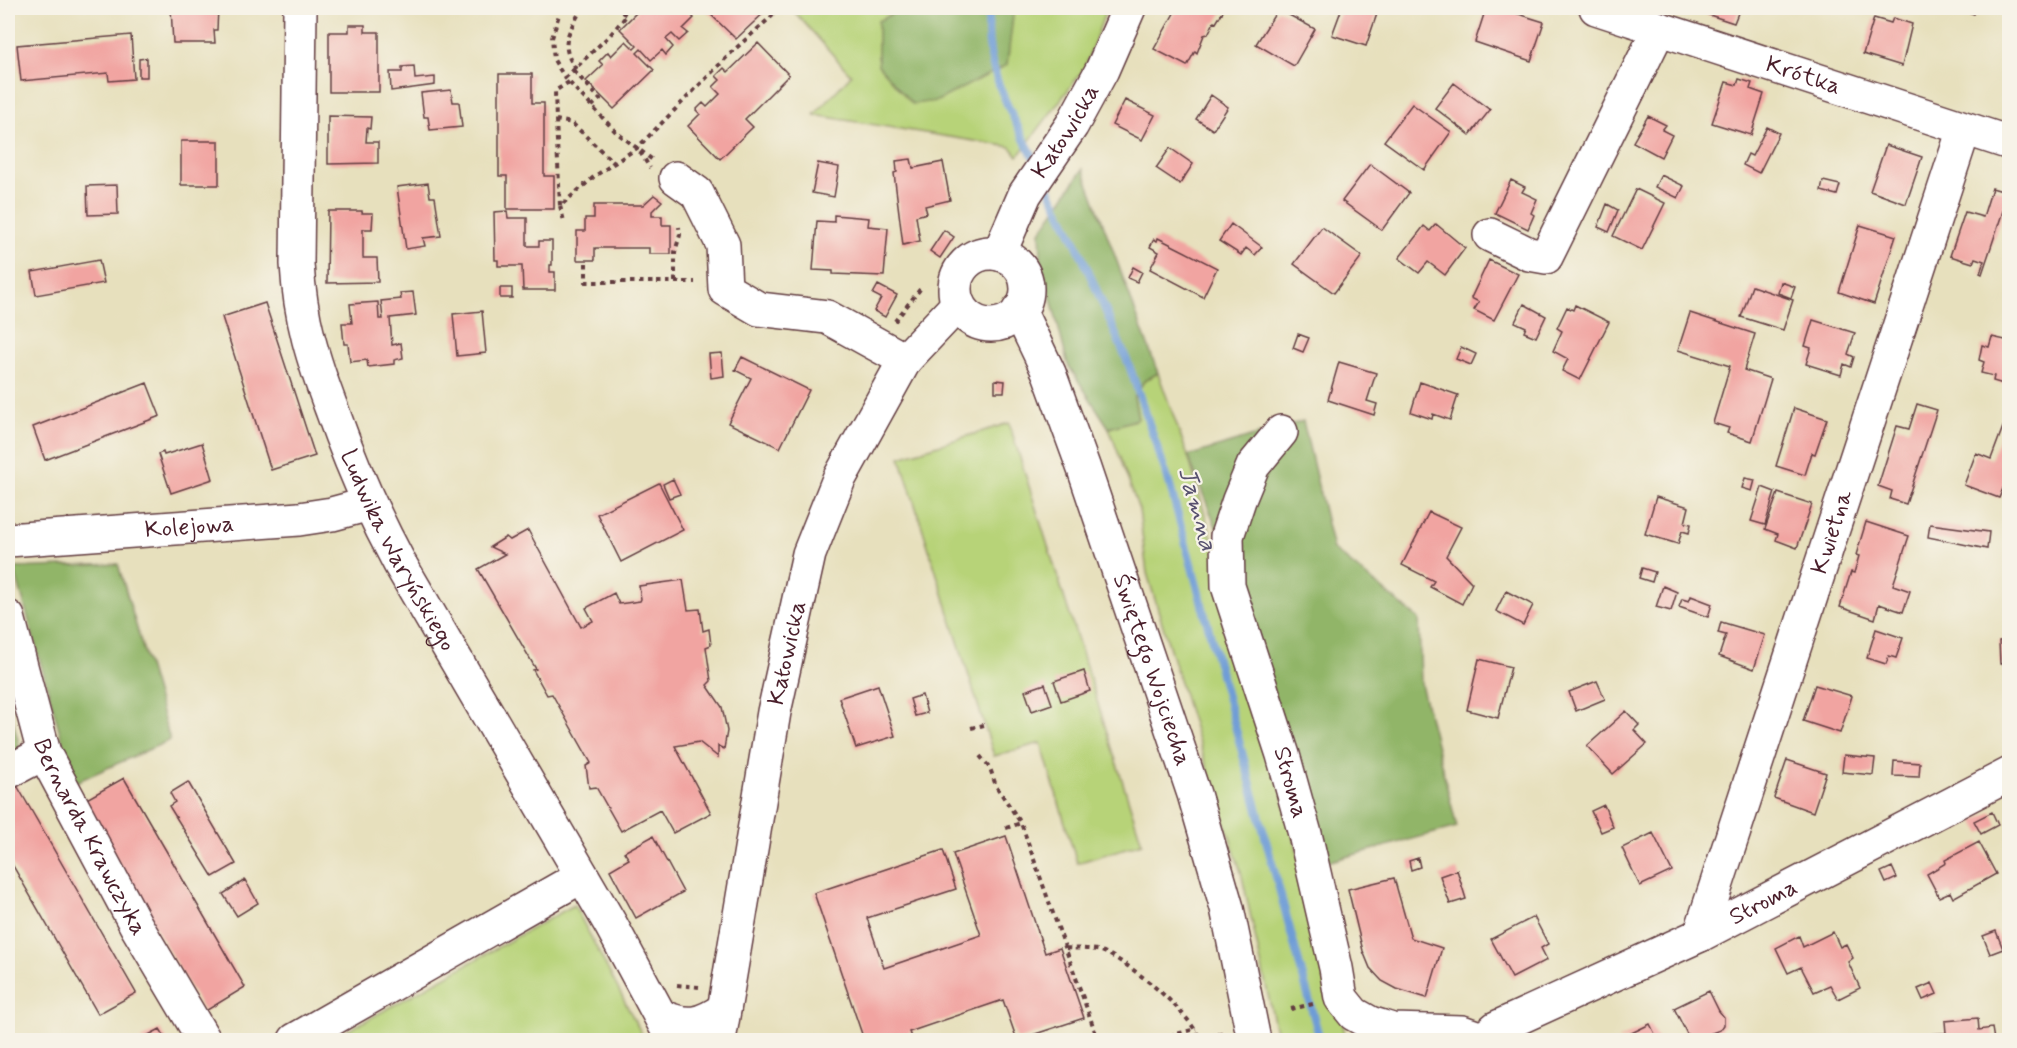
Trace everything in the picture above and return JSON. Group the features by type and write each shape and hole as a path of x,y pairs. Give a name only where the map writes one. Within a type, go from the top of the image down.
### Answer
{"street":[{"name":"Ludwika Waryńskiego","path":"300,8 297,264 299,296 314,359 342,439 369,504 400,564 582,876 667,1028"},
{"name":"Katowicka","path":"999,254 1025,194 1072,125 1102,70 1130,8"},
{"name":"Krótka","path":"1596,8 2010,143"},
{"path":"1490,235 1529,254 1546,257 1659,28"},
{"name":"Kwietna","path":"1700,935 1964,129"},
{"path":"676,178 697,193 723,245 725,289 759,309 827,317 891,353"},
{"path":"983,253 999,254 1014,263 1024,276 1026,293 1019,310 1004,322 992,324 968,316 958,304 955,289 962,267 974,256 983,253"},
{"name":"Katowicka","path":"719,1041 716,998 774,712 809,554 891,353 958,304"},
{"name":"Świętego Wojciecha","path":"1019,310 1049,373 1194,794 1227,908 1241,1036"},
{"name":"Stroma","path":"1281,432 1254,466 1239,500 1227,536 1228,586 1283,754 1336,968 1341,998 1354,1014 1370,1023 1393,1030 1462,1032 1482,1040 1496,1028 1700,935 2010,774"},
{"name":"Kolejowa","path":"8,540 299,519 332,514 369,504"},
{"name":"Bernarda Krawczyka","path":"8,617 44,753 137,927 204,1041"},
{"path":"8,772 44,753"},
{"path":"295,1041 582,876"},
{"path":"667,1028 679,1024 702,1022 716,998"}],"path":[{"path":"561,8 552,38 554,60 565,78 616,132 676,178"},
{"path":"582,8 567,35 568,58 575,70 600,99 592,106"},
{"path":"565,78 627,15 623,13 622,8"},
{"path":"560,206 595,176 637,147 779,8"},
{"path":"564,221 560,206 555,92 569,82"},
{"path":"555,120 572,123 614,163"},
{"path":"675,282 675,252 680,236 678,222"},
{"path":"586,263 586,282 690,282"},
{"path":"891,353 921,288"},
{"path":"970,728 984,725"},
{"path":"980,756 990,768 996,786 1022,823 1098,1041"},
{"path":"1006,828 1022,823"},
{"path":"1066,948 1102,952 1127,966 1150,982 1196,1029 1200,1040 1241,1036"},
{"path":"673,984 716,998"},
{"path":"1152,1041 1196,1029"}],"green space":[{"path":"791,8 1107,8 1084,69 1018,156 1011,147 814,115 851,75"},
{"path":"904,8 1014,8 1007,65 937,101 912,104 878,65 878,21"},
{"path":"1083,169 1158,373 1144,381 1134,397 1138,419 1109,428 1068,365 1041,259 1040,232"},
{"path":"1158,373 1188,456 1232,607 1346,1040 1278,1040 1241,872 1147,573 1139,510 1109,428 1138,419 1134,398 1144,381"},
{"path":"1303,421 1333,549 1419,619 1421,684 1457,827 1323,863 1249,610 1188,456"},
{"path":"1009,423 1142,843 1077,863 1041,743 994,756 900,457"},
{"path":"118,564 170,740 74,783 14,568"},
{"path":"8,700 21,753 8,761"},
{"path":"574,905 645,1040 331,1040"}],"building":[{"path":"171,8 218,8 217,30 214,30 215,43 173,43"},
{"path":"330,8 348,8 348,9 330,10"},
{"path":"634,8 684,8 694,18 683,29 688,33 679,41 672,34 666,39 673,47 666,55 662,50 651,60 641,49 637,53 654,70 614,109 586,81 603,65 599,61 608,52 611,56 626,41 634,49 637,46 620,29 638,11"},
{"path":"704,8 769,8 736,39"},
{"path":"1177,8 1225,8 1208,34 1204,35 1197,53 1195,51 1187,66 1154,49"},
{"path":"1342,8 1379,8 1366,46 1332,35"},
{"path":"1486,8 1499,8 1544,22 1531,61 1475,42"},
{"path":"1688,8 1740,8 1734,23"},
{"path":"1957,8 1977,8 1974,14"},
{"path":"1278,9 1315,29 1294,66 1256,44"},
{"path":"1874,18 1891,23 1893,18 1912,24 1902,66 1863,54"},
{"path":"349,25 365,25 365,32 379,32 379,92 329,92 329,32 349,32"},
{"path":"131,35 134,79 109,81 108,73 21,81 17,45"},
{"path":"758,43 789,75 745,119 753,127 720,159 688,126 700,114 696,110 703,103 707,107 720,94 713,87 720,80 716,76 724,68 728,72"},
{"path":"147,58 147,77 139,77 139,59"},
{"path":"414,66 415,79 435,77 435,85 391,91 390,72 402,72 402,67"},
{"path":"499,74 532,74 532,103 544,103 544,176 554,176 554,209 507,209 507,176 499,176"},
{"path":"1739,79 1752,83 1750,89 1764,94 1751,135 1712,123 1726,82 1737,85"},
{"path":"1454,83 1490,110 1470,135 1435,108"},
{"path":"451,90 453,102 459,102 462,127 430,130 428,117 424,117 421,93"},
{"path":"1211,95 1228,107 1213,130 1196,119"},
{"path":"2010,99 2010,115 2004,113"},
{"path":"1125,100 1155,115 1142,140 1112,125"},
{"path":"1412,104 1451,132 1424,170 1384,141"},
{"path":"328,116 371,117 366,142 378,142 378,163 328,164"},
{"path":"1648,116 1666,125 1662,130 1672,135 1661,157 1633,142"},
{"path":"1767,127 1779,133 1759,173 1743,165 1748,154 1752,156"},
{"path":"181,141 219,141 219,185 181,185"},
{"path":"1886,145 1922,157 1906,204 1870,191"},
{"path":"1170,148 1193,164 1180,184 1156,168"},
{"path":"911,159 913,168 943,162 950,200 925,206 927,213 916,216 920,241 903,245 894,173 897,172 896,161"},
{"path":"818,163 839,167 834,197 812,193"},
{"path":"1370,164 1409,193 1382,230 1342,201"},
{"path":"1661,175 1684,186 1678,198 1655,187"},
{"path":"1511,180 1525,187 1522,192 1537,199 1528,229 1495,213"},
{"path":"1823,181 1840,185 1837,195 1821,191"},
{"path":"428,183 430,197 435,197 441,236 423,238 425,246 406,249 397,187"},
{"path":"117,185 118,214 88,215 87,186"},
{"path":"1992,188 2009,193 1982,274 1980,273 1984,261 1975,258 1973,263 1950,256 1965,212 1983,217"},
{"path":"1636,189 1665,203 1642,250 1613,236"},
{"path":"654,195 662,201 652,211 652,216 662,216 662,225 671,225 671,254 649,254 649,248 595,248 595,260 577,260 577,231 585,231 585,218 594,218 594,205 643,205"},
{"path":"1607,204 1618,210 1609,232 1598,227"},
{"path":"328,211 373,213 372,229 363,229 363,258 377,258 378,282 327,283"},
{"path":"507,211 508,218 527,218 527,246 539,246 539,241 552,241 550,272 555,272 555,290 523,290 522,266 498,266 498,260 495,260 494,212"},
{"path":"834,215 869,218 868,226 888,228 884,276 833,274 833,271 813,270 817,221 834,222"},
{"path":"1231,224 1262,247 1255,255 1246,248 1241,255 1219,241"},
{"path":"1436,224 1465,248 1445,275 1428,262 1419,273 1399,258 1424,226 1430,231"},
{"path":"1860,225 1896,236 1874,304 1839,292"},
{"path":"1322,227 1362,256 1334,293 1294,264"},
{"path":"944,230 954,237 940,258 930,251"},
{"path":"1158,238 1217,268 1203,297 1150,269 1159,252 1150,247 1154,239 1157,241"},
{"path":"99,260 104,283 36,295 32,272"},
{"path":"1489,260 1518,274 1494,320 1474,310 1479,302 1471,298"},
{"path":"1133,267 1142,272 1137,282 1128,278"},
{"path":"1781,282 1795,287 1791,298 1778,293"},
{"path":"878,285 897,295 885,317 874,311 881,298 873,294"},
{"path":"1752,286 1793,300 1783,330 1741,317"},
{"path":"500,288 512,288 512,298 500,298"},
{"path":"413,292 416,315 390,318 392,345 401,343 403,358 394,360 394,364 368,367 367,360 350,362 348,344 344,344 342,323 352,323 350,304 378,302 379,319 383,319 381,301 401,299 400,293"},
{"path":"265,303 315,456 271,470 222,317"},
{"path":"1524,304 1546,316 1536,337 1524,332 1526,327 1515,322"},
{"path":"1575,305 1609,322 1580,380 1562,371 1568,359 1553,351 1562,331 1557,328 1567,307 1573,310"},
{"path":"482,311 486,353 457,356 453,314"},
{"path":"1690,313 1755,334 1744,370 1771,379 1752,441 1727,433 1729,428 1713,423 1730,366 1678,350"},
{"path":"1813,320 1855,333 1848,354 1854,357 1851,367 1844,364 1841,375 1806,364 1811,348 1805,346"},
{"path":"1298,334 1309,338 1303,352 1293,348"},
{"path":"1992,337 2010,341 2010,386 1993,381 1994,376 1981,373 1984,362 1979,360 1982,345 1989,347"},
{"path":"1461,347 1476,354 1471,365 1456,359"},
{"path":"722,353 724,376 711,378 709,354"},
{"path":"742,357 809,390 780,448 728,423 751,378 735,370"},
{"path":"1339,362 1376,373 1367,401 1377,404 1374,415 1328,400"},
{"path":"995,380 1005,381 1004,392 995,392"},
{"path":"1420,382 1458,395 1450,420 1433,414 1432,419 1411,412"},
{"path":"147,383 160,416 45,460 33,427"},
{"path":"1917,404 1937,410 1906,504 1890,499 1892,491 1878,486 1897,426 1909,429"},
{"path":"1794,408 1827,419 1805,475 1776,466"},
{"path":"2003,427 2010,430 2010,472 1999,498 1964,485 1976,453 1991,459"},
{"path":"202,443 213,479 171,493 158,454 163,452 164,455"},
{"path":"1745,478 1755,480 1752,491 1742,488"},
{"path":"673,479 680,494 669,498 663,484"},
{"path":"659,483 683,530 621,562 597,514"},
{"path":"1762,487 1775,492 1765,525 1751,521"},
{"path":"1778,493 1812,504 1797,548 1776,540 1778,534 1765,529"},
{"path":"1656,497 1689,507 1685,523 1691,524 1689,533 1682,531 1678,544 1645,534"},
{"path":"1429,512 1461,527 1446,556 1472,583 1462,604 1430,587 1434,581 1402,565"},
{"path":"1866,522 1909,536 1893,585 1910,591 1903,612 1879,604 1875,619 1840,607 1851,572 1854,573 1859,556 1856,555"},
{"path":"1930,524 1989,532 1987,549 1928,537"},
{"path":"528,530 581,627 593,621 586,608 614,593 619,604 640,601 639,586 683,580 688,610 700,609 703,631 709,629 711,645 706,647 711,681 707,685 722,707 727,731 724,749 718,746 718,757 699,742 675,746 711,813 673,833 660,810 621,831 596,787 589,788 586,766 591,763 552,694 547,695 533,670 536,669 478,569 505,554 490,547 506,537 510,540"},
{"path":"1642,568 1655,572 1652,582 1639,578"},
{"path":"1663,586 1677,592 1671,611 1656,607"},
{"path":"1506,591 1533,605 1523,625 1496,611"},
{"path":"1691,596 1712,604 1708,617 1679,607 1682,599 1689,601"},
{"path":"1721,622 1765,635 1754,669 1719,656 1726,635 1718,633"},
{"path":"1876,629 1903,638 1896,658 1889,656 1886,664 1867,658"},
{"path":"2010,640 2010,663 2000,664 1999,641"},
{"path":"1479,659 1511,667 1498,718 1467,710"},
{"path":"1084,671 1090,691 1061,701 1054,681"},
{"path":"1597,681 1605,699 1576,711 1569,692"},
{"path":"1045,684 1052,704 1032,711 1025,691"},
{"path":"878,685 895,736 856,748 839,698"},
{"path":"1815,685 1852,696 1840,733 1803,721"},
{"path":"922,695 927,713 915,716 910,699"},
{"path":"1626,711 1639,725 1634,730 1647,744 1613,774 1587,746"},
{"path":"1844,755 1875,758 1873,775 1842,772"},
{"path":"1787,760 1826,773 1813,812 1774,798"},
{"path":"1894,761 1920,763 1919,777 1893,776"},
{"path":"124,778 245,987 204,1012 83,801"},
{"path":"15,782 136,993 98,1014 8,857 8,786"},
{"path":"188,782 236,864 213,877 169,806 175,802 170,793"},
{"path":"1604,805 1613,827 1601,832 1591,811"},
{"path":"1992,812 1998,825 1981,834 1974,821"},
{"path":"1653,833 1672,871 1640,886 1622,848"},
{"path":"653,836 683,892 636,918 610,870 629,859 624,852"},
{"path":"1006,836 1045,953 1060,948 1084,1018 1017,1040 1003,1000 909,1032 912,1040 864,1040 814,893 943,850 956,889 867,918 884,968 981,935 953,854"},
{"path":"1979,842 1996,874 1953,898 1950,892 1939,897 1927,874 1946,863 1945,860"},
{"path":"1418,858 1420,867 1411,870 1409,861"},
{"path":"1892,867 1897,878 1886,883 1881,872"},
{"path":"1457,870 1466,899 1450,904 1440,876"},
{"path":"1394,878 1411,938 1442,948 1427,998 1397,989 1382,981 1370,968 1363,951 1348,889"},
{"path":"245,880 258,903 237,916 223,894"},
{"path":"1534,917 1548,944 1541,948 1547,960 1512,978 1491,939"},
{"path":"1996,931 2003,949 1990,954 1983,936"},
{"path":"1833,932 1840,947 1846,944 1853,958 1848,962 1860,988 1838,999 1830,985 1814,992 1801,967 1788,973 1776,948 1799,936 1803,947"},
{"path":"1932,983 1937,994 1923,1000 1918,989"},
{"path":"1709,991 1724,1017 1724,1025 1720,1030 1704,1036 1706,1040 1690,1040 1674,1008"},
{"path":"1978,1018 1979,1030 1992,1028 1994,1040 1913,1040 1913,1037 1925,1034 1946,1033 1945,1021"},
{"path":"1650,1024 1658,1040 1617,1040 1644,1027"},
{"path":"160,1029 167,1040 139,1040"}],"waterway":[{"name":"Jamna","path":"990,8 989,49 994,68 1008,107 1036,162"},
{"name":"Jamna","path":"1045,181 1077,245 1129,365 1169,482 1320,1040"}]}
